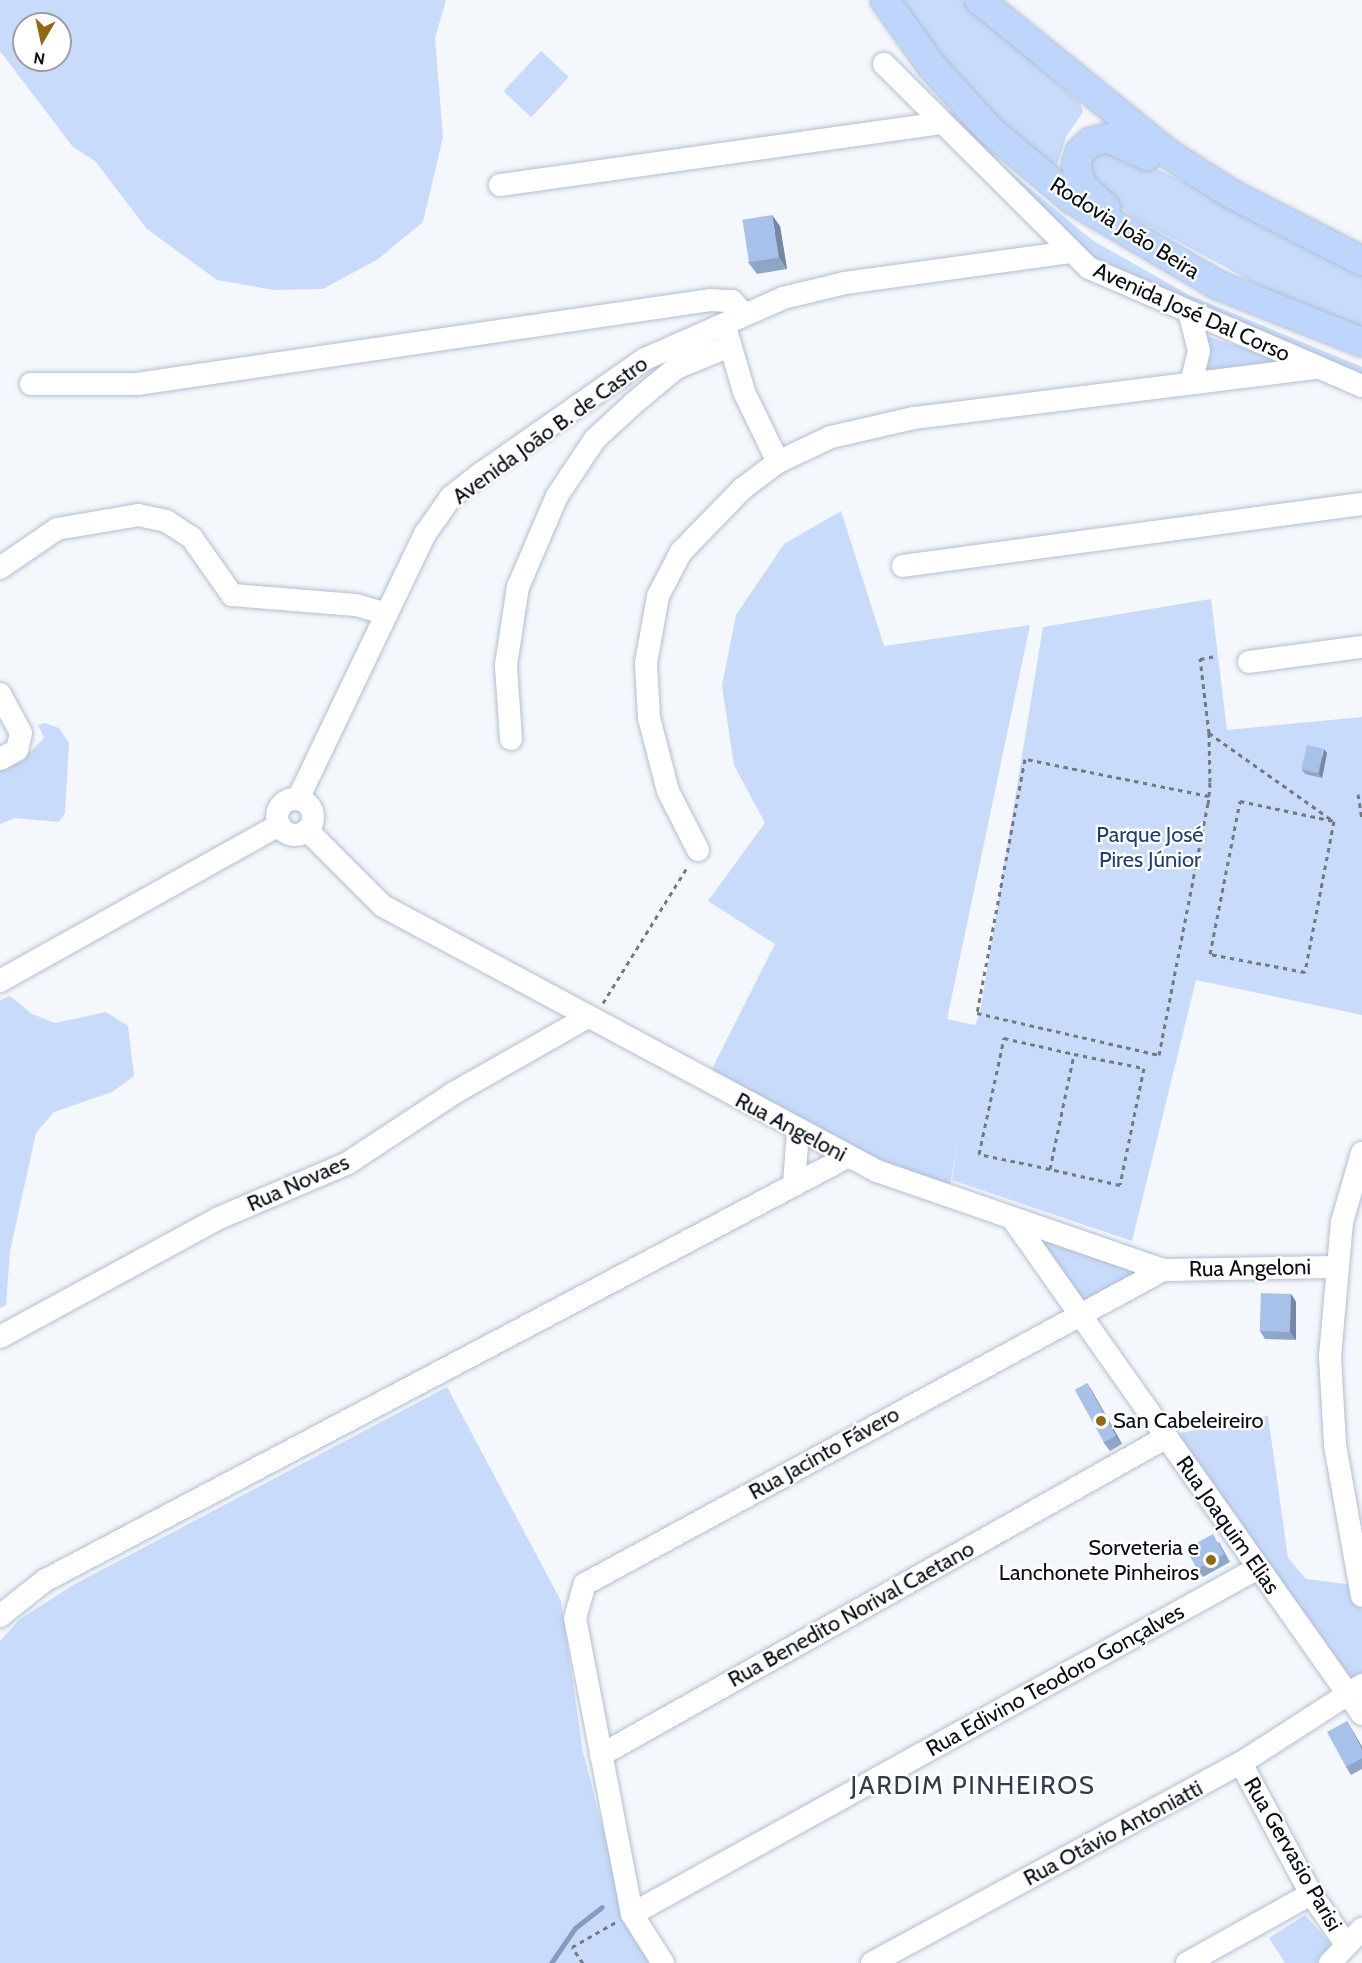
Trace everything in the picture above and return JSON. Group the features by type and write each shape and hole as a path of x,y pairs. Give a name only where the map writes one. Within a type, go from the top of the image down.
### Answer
{"main road":[{"name":"Rodovia João Beira","path":"885,0 931,65 989,129 1074,200 1153,250 1256,303 1362,342"},
{"path":"979,0 1128,127 1233,195"},
{"path":"1153,250 1082,186 1076,164 1091,142 1123,143 1233,195 1362,261"}],"street":[{"name":"Avenida José Dal Corso","path":"884,64 1070,252 1107,278 1362,386"},
{"path":"500,185 940,123"},
{"name":"Avenida João B. de Castro","path":"298,799 425,534 451,497 645,359 734,319 808,290 845,282 1070,252"},
{"path":"32,384 137,384 710,300 732,301 734,319 730,346 744,392 778,462"},
{"path":"1190,315 1199,351 1191,382"},
{"path":"511,739 506,665 518,587 557,496 595,439 634,403 676,368 730,346"},
{"path":"698,849 668,791 649,718 646,663 658,596 681,552 712,515 778,462 831,437 914,418 1318,368"},
{"path":"903,566 1362,504"},
{"path":"0,568 57,529 138,515 166,521 192,538 232,595 356,605 387,614"},
{"path":"1249,662 1362,647"},
{"path":"0,694 21,734 16,750 0,759"},
{"path":"298,799 312,812 307,830 295,835 279,825 283,803 298,799"},
{"path":"0,981 279,825"},
{"name":"Rua Angeloni","path":"307,830 383,906 847,1157 1012,1218 1163,1270 1335,1267"},
{"name":"Rua Novaes","path":"0,1337 219,1218 348,1163 454,1093 590,1018"},
{"path":"794,1183 798,1132"},
{"path":"1362,1153 1335,1267 1329,1357 1335,1445 1362,1596"},
{"path":"0,1616 44,1581 847,1157"},
{"name":"Rua Joaquim Elias","path":"1012,1218 1077,1315 1258,1568 1355,1689 1362,1714"},
{"name":"Rua Jacinto Fávero","path":"601,1755 575,1618 577,1599 585,1584 1163,1270"},
{"name":"Rua Benedito Norival Caetano","path":"601,1755 1165,1438"},
{"name":"Rua Edivino Teodoro Gonçalves","path":"632,1914 1258,1568"},
{"name":"Rua Otávio Antoniatti","path":"872,1963 1241,1763 1355,1689"},
{"path":"601,1755 632,1914 663,1963"},
{"name":"Rua Gervasio Parisi","path":"1241,1763 1311,1894 1354,1936"},
{"path":"1187,1963 1311,1894"},
{"path":"1330,1963 1354,1936"}],"path":[{"path":"1209,796 1025,759 977,1013 1159,1055 1209,796 1209,733 1200,659 1216,656"},
{"path":"1209,733 1334,821"},
{"path":"1358,795 1362,819"},
{"path":"1240,801 1334,821 1305,972 1210,954 1240,801"},
{"path":"590,1018 698,849"},
{"path":"1004,1038 1074,1054 1144,1068 1120,1185 979,1154 1004,1038"},
{"path":"1050,1169 1074,1054"},
{"path":"583,1963 572,1947 632,1914"}],"green space":[{"path":"0,0 446,0 435,38 443,137 423,222 378,259 323,289 274,290 217,280 147,229 95,161 73,147 16,72 72,72 72,12 12,12 12,67 0,51"},
{"path":"898,0 962,0 1080,103 1083,112 1066,137 1055,172 976,101"},
{"path":"541,51 569,77 531,117 503,91"},
{"path":"952,112 1003,166 1092,240 1189,295 1362,367 1362,382 1111,274 947,115"},
{"path":"1102,151 1134,157 1362,272 1362,331 1269,291 1133,217 1094,186 1089,162"},
{"path":"1206,336 1302,367 1198,376"},
{"name":"Parque José Pires Júnior","path":"841,511 884,646 1030,625 947,1019 975,1025 980,1013 1043,627 1211,599 1227,730 1362,717 1362,1015 1196,980 1132,1241 952,1180 959,1136 950,1186 881,1164 709,1075 775,944 708,901 765,823 734,765 722,686 736,615 784,544"},
{"path":"45,723 59,728 69,743 65,813 59,822 15,818 0,824 0,762 31,751 44,738 38,725"},
{"path":"10,996 32,1014 55,1023 106,1012 128,1026 134,1076 112,1092 54,1112 36,1133 10,1251 6,1305 0,1308 0,1000"},
{"path":"1023,1226 1152,1271 1079,1309"},
{"path":"447,1387 561,1601 583,1752 624,1911 663,1963 0,1963 0,1641 20,1619 75,1584"},
{"path":"1268,1416 1288,1558 1306,1579 1354,1585 1362,1611 1362,1680 1349,1688 1169,1435"},
{"path":"1305,1915 1332,1945 1317,1963 1285,1963 1269,1938"}],"building":[{"path":"772,215 779,257 749,262 742,220"},
{"path":"1307,745 1324,749 1318,773 1301,769"},
{"path":"1261,1293 1291,1294 1290,1332 1260,1331"},
{"name":"San Cabeleireiro","path":"1087,1383 1116,1435 1104,1442 1075,1390"},
{"path":"1213,1534 1224,1554 1197,1569 1186,1549"},
{"path":"1347,1721 1362,1749 1362,1758 1346,1767 1327,1732"}],"waterway":[{"path":"551,1963 575,1928 602,1907"}],"place":[{"name":"San Cabeleireiro","path":"1101,1421"},
{"name":"Sorveteria e Lanchonete Pinheiros","path":"1211,1560"}],"district":[{"name":"JARDIM PINHEIROS","path":"973,1786"}]}
